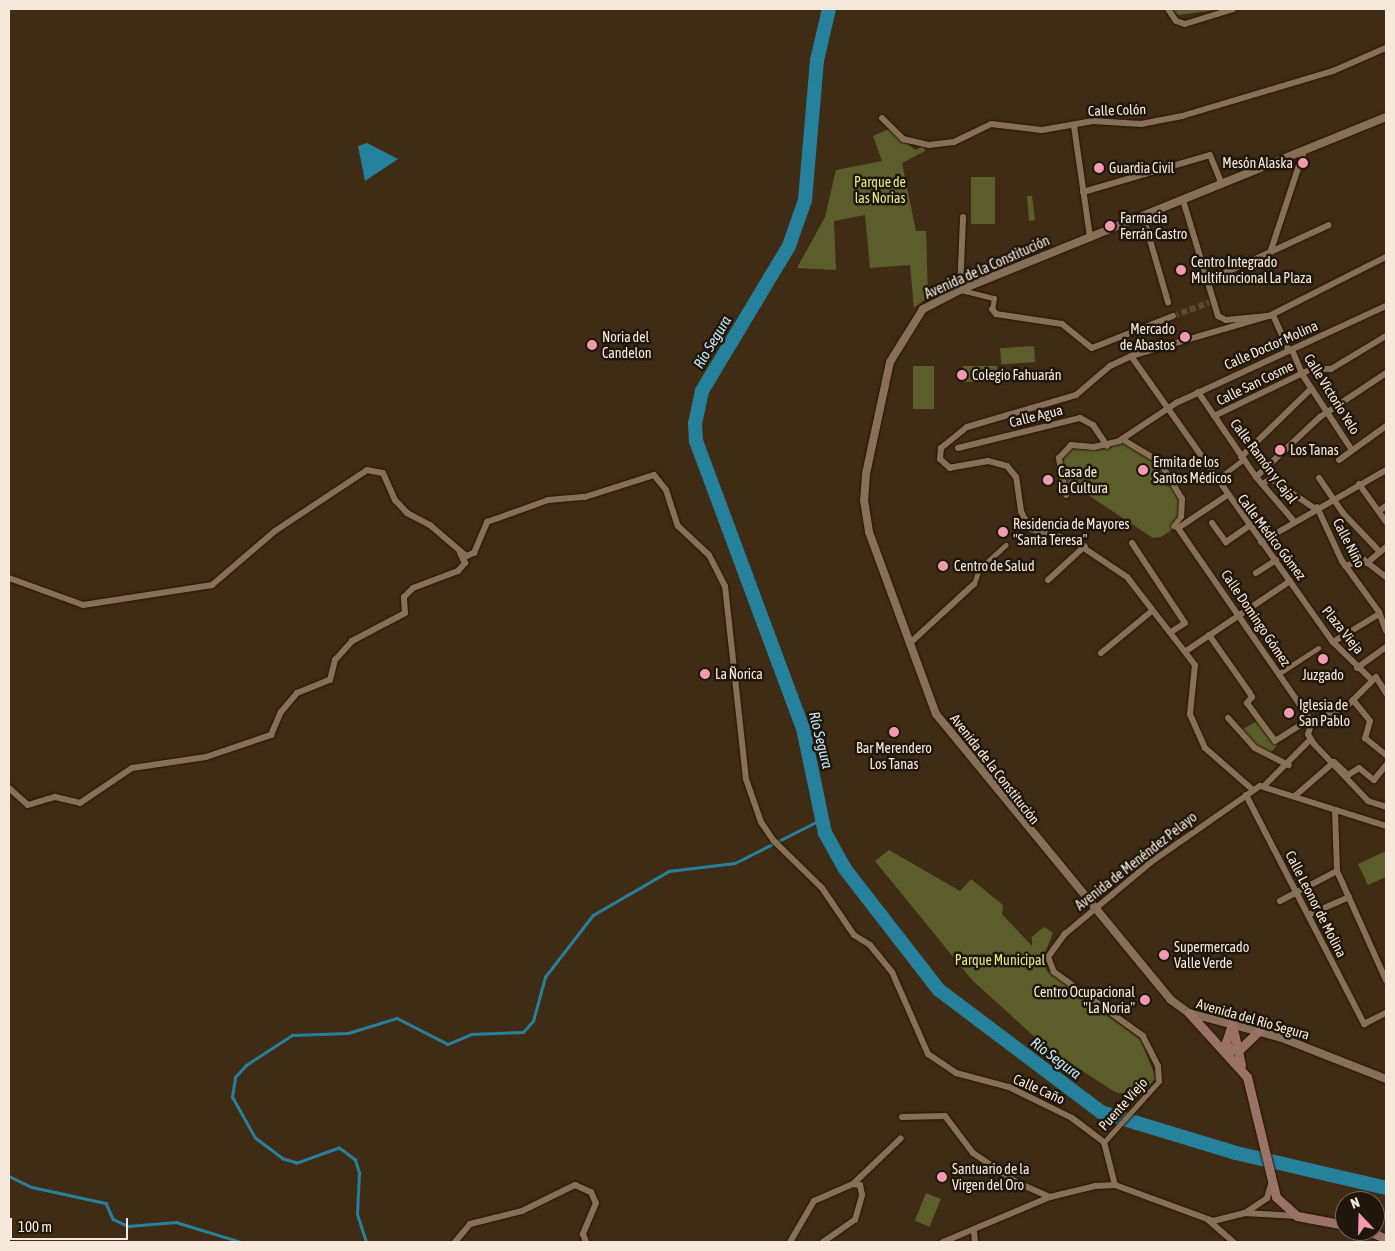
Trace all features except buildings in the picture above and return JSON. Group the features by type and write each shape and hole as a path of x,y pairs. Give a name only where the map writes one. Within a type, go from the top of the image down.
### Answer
{"main road":[{"path":"1189,1013 1234,1052 1241,1065 1256,1109 1271,1184 1284,1208 1297,1216 1335,1223"},
{"path":"1232,1024 1234,1052"},
{"path":"1234,1052 1259,1031"}],"street":[{"path":"1168,9 1176,21 1186,24 1233,9"},
{"name":"Calle Colón","path":"882,118 903,138 929,145 954,142 991,124 1042,130 1093,122 1141,124 1182,116 1334,71 1386,48"},
{"name":"Avenida de la Constitución","path":"1093,909 949,735 926,694 869,532 866,474 898,345 923,309 960,290 1386,117"},
{"path":"1074,126 1090,237"},
{"path":"1270,252 1304,150"},
{"path":"1083,192 1210,155 1222,184"},
{"path":"1183,200 1205,282 1218,316 1226,320 1271,316"},
{"path":"1143,216 1168,302"},
{"path":"963,217 960,290 994,298 992,310 996,314 1062,324 1092,348 1173,316"},
{"path":"1205,282 1329,225"},
{"path":"1253,790 1210,755 1200,739 1189,702 1195,665 1186,650 1126,577 1084,546 1025,523 1016,477 1007,466 988,461 950,468 943,463 940,453 945,442 967,427 1076,395 1104,370 1131,356 1271,316 1386,257"},
{"name":"Calle Doctor Molina","path":"1107,446 1122,439 1198,392 1386,306"},
{"name":"Calle Victorio Yelo","path":"1271,316 1311,389 1352,450"},
{"name":"Calle San Cosme","path":"1214,416 1302,374 1331,369 1386,336"},
{"name":"Calle Médico Gómez","path":"1131,356 1226,496 1276,560 1309,608"},
{"path":"1256,477 1326,412 1386,373"},
{"path":"1216,481 1242,458 1311,389"},
{"name":"Calle Ramón y Cajal","path":"1198,392 1256,477 1293,520"},
{"name":"Calle Agua","path":"958,448 1080,418 1093,425 1107,446"},
{"path":"1339,460 1386,426"},
{"path":"1122,439 1160,462 1182,499 1181,516 1176,527"},
{"path":"1066,494 1058,470 1065,449 1079,444 1107,446"},
{"path":"9,578 83,605 212,585 275,530 367,470 382,473 395,500 407,513 430,525 460,553 465,563 458,571 413,588 404,597 404,613 352,641 335,660 330,680 297,693 281,712 271,735 206,756 132,768 80,802 55,797 28,805 9,788"},
{"path":"1261,542 1293,520 1386,470"},
{"name":"Calle Caño","path":"460,553 474,553 488,522 500,517 548,500 607,492 639,477 654,475 659,480 678,526 709,555 725,586 746,779 761,822 775,842 822,888 854,935 876,952 902,991 928,1054 956,1074 1033,1097 1104,1142"},
{"path":"1262,484 1270,478 1316,507"},
{"path":"1320,478 1334,498 1380,552"},
{"path":"1359,484 1386,522"},
{"path":"1176,527 1226,496"},
{"path":"1379,511 1386,506"},
{"name":"Calle Niño","path":"1316,507 1345,566 1379,614 1386,631"},
{"path":"1212,523 1226,542 1249,526"},
{"name":"Calle Domingo Gómez","path":"1176,527 1311,720"},
{"path":"1132,543 1185,623 1171,632"},
{"path":"909,644 974,584 979,569 1006,545"},
{"path":"1048,580 1084,546"},
{"path":"1367,562 1386,547"},
{"path":"1256,573 1276,560"},
{"path":"1345,566 1356,560 1367,562 1386,578"},
{"path":"1186,650 1290,581"},
{"name":"Plaza Vieja","path":"1309,608 1333,642 1357,668 1374,678 1386,693"},
{"path":"1101,653 1153,610"},
{"path":"1333,642 1379,614"},
{"path":"1209,635 1252,697 1247,703 1278,743 1311,720 1353,700 1374,678"},
{"path":"1357,668 1386,647"},
{"path":"1278,674 1318,648"},
{"path":"1353,700 1370,721 1365,738 1386,755"},
{"path":"1228,718 1255,748 1289,765"},
{"path":"1311,720 1310,740 1368,801 1386,807"},
{"name":"Avenida de Menéndez Pelayo","path":"1159,1081 1158,1066 1143,1036 1050,964 1048,957 1064,934 1093,909 1246,795 1265,785 1289,765 1310,740"},
{"path":"1331,763 1348,775 1359,768 1374,780 1386,765"},
{"path":"1296,795 1331,763"},
{"path":"1265,785 1386,826"},
{"name":"Calle Leonor de Molina","path":"1246,795 1364,1024 1386,1013"},
{"path":"1335,810 1337,871 1385,975"},
{"path":"1280,901 1337,871"},
{"path":"1308,915 1349,897"},
{"name":"Avenida del Río Segura","path":"1093,909 1171,1000 1189,1013 1259,1031 1386,1079"},
{"name":"Puente Viejo","path":"1104,1142 1159,1081"},
{"path":"902,1117 945,1116 973,1153 1016,1182 1050,1197"},
{"path":"790,1242 814,1201 853,1184 901,1138"},
{"path":"1104,1142 1115,1185"},
{"path":"823,1242 855,1220 862,1195 860,1185 853,1184"},
{"path":"1244,1214 1267,1198 1271,1184"},
{"path":"455,1242 470,1224 522,1211 574,1185 591,1192 596,1203 586,1225 586,1242"},
{"path":"943,1242 974,1231 1050,1197 1115,1185 1207,1219 1233,1242"},
{"path":"1207,1219 1244,1214 1297,1216"},
{"path":"974,1231 975,1242"}],"green space":[{"path":"1173,9 1223,9 1178,15"},
{"name":"Parque de las Norias","path":"889,129 915,150 924,146 925,151 902,163 916,231 926,231 928,297 914,308 910,265 870,268 865,215 834,221 836,270 797,268 825,217 836,170 882,161 873,136"},
{"path":"971,177 995,177 995,224 971,224"},
{"path":"1027,196 1032,196 1035,220 1029,221"},
{"path":"1034,346 1035,362 1001,364 1000,348"},
{"path":"913,366 934,366 934,409 913,409"},
{"path":"963,366 997,366 997,382 963,382"},
{"path":"1124,442 1158,465 1179,499 1184,522 1161,537 1153,538 1079,489 1068,489 1061,464 1069,449 1099,450"},
{"path":"1257,721 1277,745 1269,755 1238,732"},
{"name":"Parque Municipal","path":"889,850 960,891 971,879 1003,905 1002,914 1032,946 1032,937 1040,930 1045,927 1053,933 1043,957 1047,971 1141,1040 1156,1078 1139,1097 1115,1092 1047,1048 972,980 875,861"},
{"path":"1386,851 1386,877 1368,885 1358,864"},
{"path":"926,1193 941,1199 930,1227 915,1221"}],"water":[{"path":"367,143 398,159 365,181 358,146"}],"waterway":[{"name":"Río Segura","path":"829,9 817,60 805,200 789,246 702,391 695,423 696,441 803,728 825,833 845,869 939,990 1101,1112 1236,1153 1386,1188"},
{"path":"366,1242 357,1214 359,1173 355,1160 339,1148 297,1163 283,1159 255,1138 232,1097 235,1077 246,1065 292,1035 348,1033 397,1018 448,1044 471,1034 523,1032 533,1021 545,977 593,915 669,871 735,863 822,819"},
{"path":"9,1176 32,1187 106,1203 113,1219 128,1226 176,1222 241,1242"}],"tunnel":[{"path":"1173,316 1211,302"}],"place":[{"name":"Mesón Alaska","path":"1303,163"},
{"name":"Guardia Civil","path":"1099,168"},
{"name":"Farmacia Ferrán Castro","path":"1110,226"},
{"name":"Centro Integrado Multifuncional La Plaza","path":"1181,270"},
{"name":"Mercado de Abastos","path":"1185,337"},
{"name":"Noria del Candelon","path":"592,345"},
{"name":"Colegio Fahuarán","path":"962,375"},
{"name":"Los Tanas","path":"1280,450"},
{"name":"Ermita de los Santos Médicos","path":"1143,470"},
{"name":"Casa de la Cultura","path":"1048,480"},
{"name":"Residencia de Mayores \"Santa Teresa\"","path":"1003,532"},
{"name":"Centro de Salud","path":"943,566"},
{"name":"Juzgado","path":"1323,659"},
{"name":"La Ñorica","path":"705,674"},
{"name":"Iglesia de San Pablo","path":"1289,713"},
{"name":"Bar Merendero Los Tanas","path":"894,732"},
{"name":"Supermercado Valle Verde","path":"1164,955"},
{"name":"Centro Ocupacional \"La Noria\"","path":"1145,1000"},
{"name":"Santuario de la Virgen del Oro","path":"942,1177"}]}
